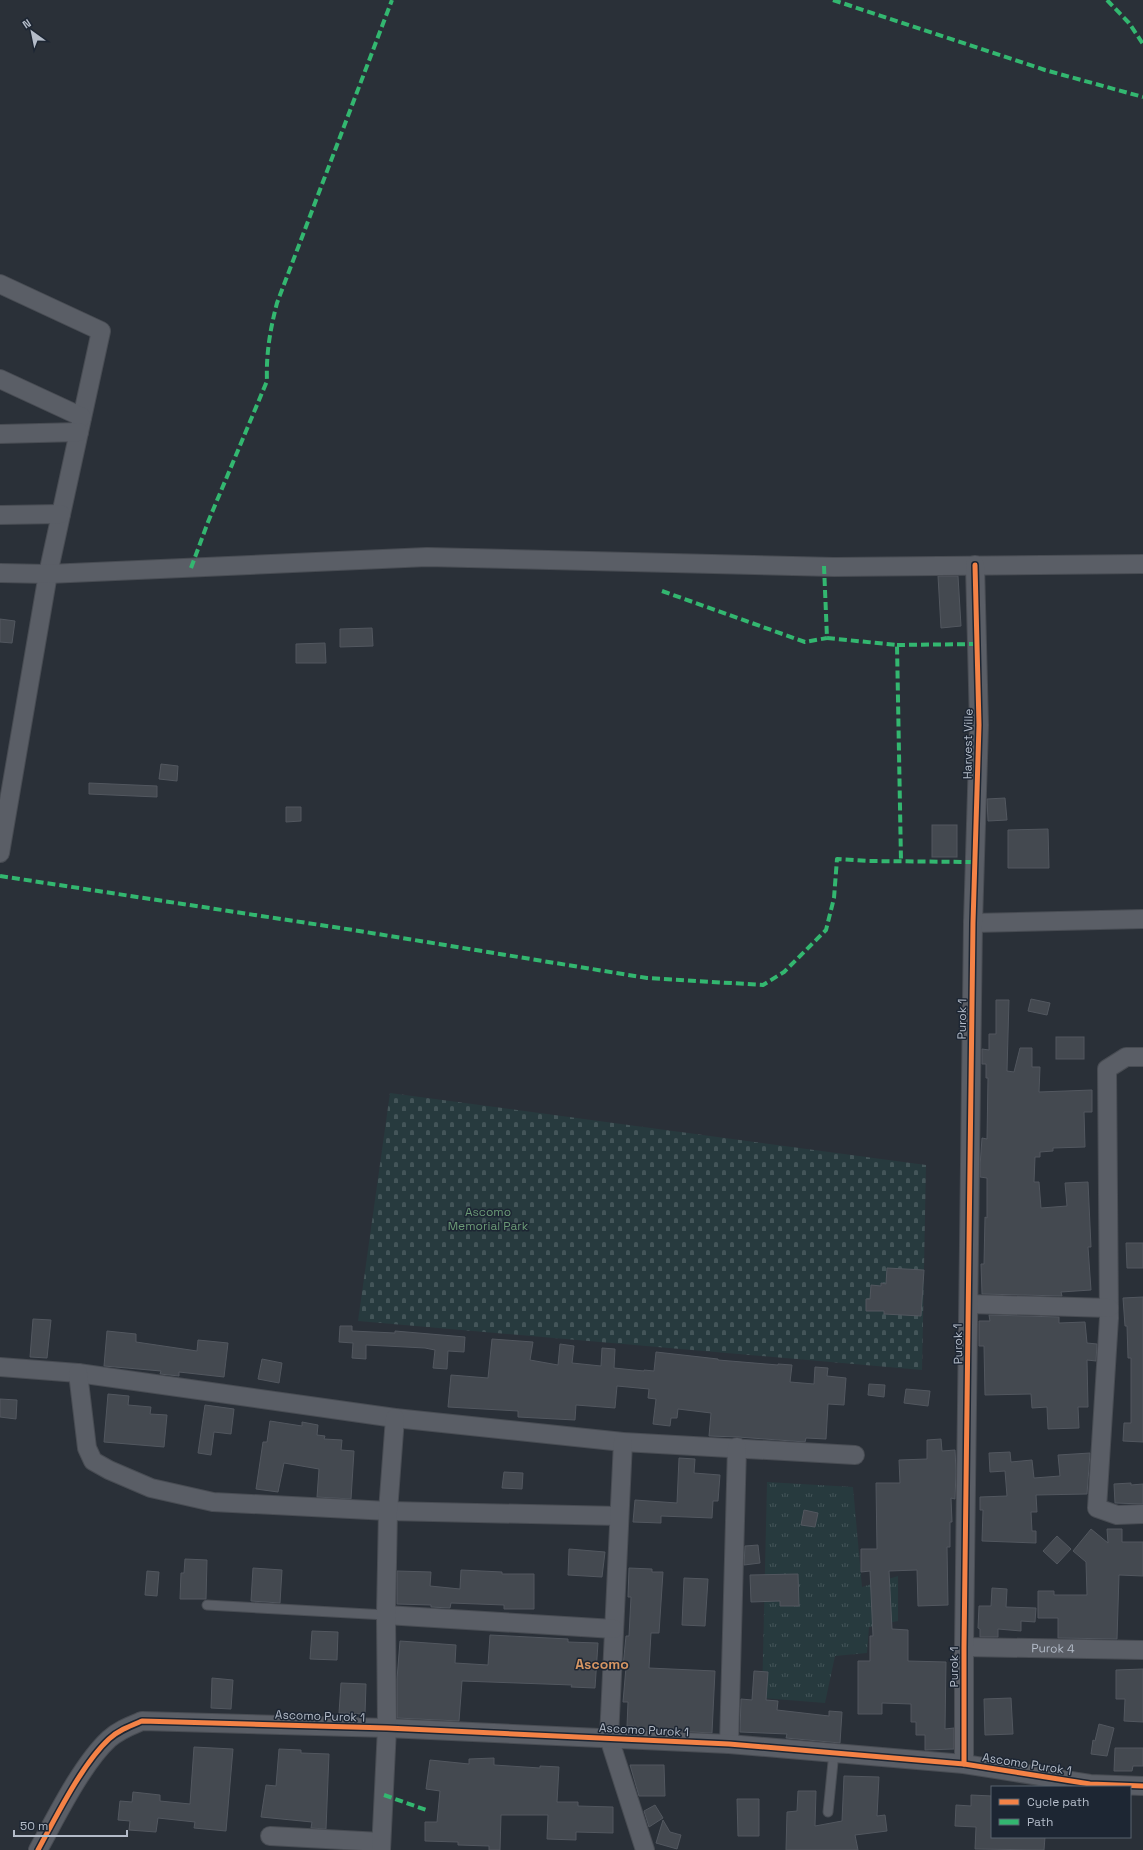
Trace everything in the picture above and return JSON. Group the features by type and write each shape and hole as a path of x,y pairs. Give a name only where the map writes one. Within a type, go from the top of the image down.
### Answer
{"street":[{"path":"0,284 101,332 48,574 0,853"},
{"path":"0,379 80,425"},
{"path":"0,434 80,425"},
{"path":"0,515 61,514"},
{"path":"0,574 48,574 427,557 834,567 1143,564"},
{"name":"Harvest Ville","path":"973,923 979,725 975,566"},
{"path":"973,923 1143,919"},
{"name":"Purok 1","path":"964,1764 964,1647 973,923"},
{"path":"1143,1057 1126,1057 1107,1069 1109,1308 1097,1508 1117,1515 1143,1514"},
{"path":"969,1304 1109,1308"},
{"path":"0,1367 78,1373 395,1418 623,1442 737,1447 855,1455"},
{"path":"78,1373 87,1448 93,1461 109,1470 151,1488 213,1502 388,1511 619,1516"},
{"path":"270,1836 381,1846 387,1728 386,1615 388,1511 395,1418"},
{"path":"623,1442 609,1738 645,1850"},
{"path":"729,1744 737,1447"},
{"path":"386,1615 614,1629"},
{"name":"Purok 4","path":"964,1647 1143,1650"},
{"name":"Ascomo Purok 1","path":"38,1850 84,1770 97,1752 110,1738 125,1728 142,1721 387,1728 729,1744 964,1764 1090,1784 1143,1786"}],"lane":[{"path":"207,1605 386,1615"},
{"path":"828,1812 834,1752"}],"green space":[{"name":"Ascomo Memorial Park","path":"390,1093 926,1165 922,1370 358,1321"},
{"path":"767,1482 853,1487 862,1587 898,1576 898,1621 869,1627 867,1653 835,1656 825,1703 762,1698"}],"building":[{"path":"938,576 958,576 961,626 941,628"},
{"path":"0,619 15,621 12,643 0,642"},
{"path":"372,628 373,646 340,647 340,629"},
{"path":"325,643 326,663 296,663 296,644"},
{"path":"161,764 178,766 177,781 159,779"},
{"path":"89,783 157,786 157,797 89,794"},
{"path":"1005,798 1007,820 988,821 987,799"},
{"path":"286,807 301,807 301,821 286,822"},
{"path":"932,825 957,825 957,857 932,857"},
{"path":"1048,829 1049,868 1008,868 1008,830"},
{"path":"1031,999 1050,1003 1047,1015 1028,1011"},
{"path":"996,1000 1009,1000 1007,1071 1014,1072 1020,1048 1032,1048 1032,1067 1040,1067 1039,1092 1092,1090 1092,1112 1084,1112 1085,1147 1053,1148 1053,1151 1040,1152 1040,1157 1035,1157 1034,1182 1039,1182 1041,1208 1067,1206 1065,1183 1088,1182 1091,1247 1088,1247 1091,1290 1061,1292 1062,1296 982,1294 981,1264 984,1264 985,1217 987,1218 987,1178 980,1177 980,1166 982,1138 987,1139 988,1078 986,1078 986,1064 982,1064 982,1049 989,1050 989,1034 996,1034"},
{"path":"1056,1037 1084,1037 1084,1059 1056,1059"},
{"path":"1126,1243 1143,1243 1143,1268 1127,1268"},
{"path":"887,1268 924,1270 921,1316 884,1314 884,1311 866,1311 866,1299 870,1299 871,1285 881,1286 881,1283 886,1284"},
{"path":"1143,1297 1143,1442 1123,1441 1124,1423 1131,1423 1131,1358 1128,1358 1127,1326 1125,1326 1123,1298"},
{"path":"989,1315 1059,1317 1059,1323 1085,1322 1087,1343 1097,1344 1096,1361 1087,1360 1088,1407 1078,1407 1079,1428 1048,1429 1047,1407 1032,1408 1031,1394 985,1395 984,1346 979,1346 979,1321 990,1321"},
{"path":"33,1319 51,1320 47,1358 30,1357"},
{"path":"340,1326 352,1326 352,1331 395,1333 395,1331 465,1337 464,1352 448,1351 447,1369 433,1368 435,1350 425,1348 366,1345 366,1359 352,1358 353,1343 339,1342"},
{"path":"107,1331 136,1334 136,1342 197,1351 198,1340 228,1343 224,1377 179,1372 179,1376 160,1374 161,1371 104,1366"},
{"path":"492,1339 533,1342 530,1360 558,1365 560,1344 574,1346 572,1363 601,1366 602,1348 615,1349 614,1368 644,1371 654,1371 656,1352 718,1360 792,1365 790,1382 814,1384 815,1367 828,1368 827,1376 846,1378 844,1405 828,1404 826,1439 806,1438 805,1442 709,1436 711,1413 678,1409 677,1418 671,1418 670,1426 653,1424 656,1399 648,1398 649,1389 617,1386 615,1408 576,1405 575,1420 518,1417 518,1411 448,1407 451,1375 488,1378"},
{"path":"262,1359 282,1363 279,1383 258,1379"},
{"path":"869,1384 885,1385 884,1397 868,1395"},
{"path":"906,1389 930,1391 928,1406 904,1403"},
{"path":"108,1394 129,1396 128,1405 151,1407 150,1414 167,1415 164,1447 104,1442"},
{"path":"0,1399 17,1400 16,1419 0,1417"},
{"path":"205,1405 234,1409 231,1434 214,1432 211,1455 198,1453"},
{"path":"270,1421 302,1426 302,1422 318,1425 317,1435 325,1436 324,1439 342,1440 341,1450 354,1451 351,1499 317,1497 319,1469 284,1463 278,1492 256,1489 263,1442 267,1442"},
{"path":"941,1439 942,1451 955,1450 956,1471 955,1499 951,1498 952,1522 950,1522 950,1547 947,1547 948,1605 918,1606 917,1570 889,1571 892,1629 908,1630 908,1661 946,1662 945,1729 954,1728 954,1749 925,1750 925,1735 916,1735 916,1722 911,1722 911,1704 882,1703 882,1714 858,1714 858,1661 870,1661 870,1636 873,1636 870,1571 861,1572 861,1549 877,1549 876,1483 900,1483 899,1460 927,1459 927,1440"},
{"path":"1010,1452 1011,1462 1032,1460 1034,1478 1060,1476 1058,1455 1090,1453 1087,1494 1036,1495 1037,1512 1031,1512 1032,1531 1036,1531 1036,1543 982,1541 983,1510 980,1510 980,1497 1007,1496 1005,1471 990,1472 989,1453"},
{"path":"679,1458 695,1459 694,1473 720,1475 718,1501 713,1501 712,1518 661,1516 661,1523 633,1522 635,1500 677,1503"},
{"path":"504,1472 523,1473 522,1489 502,1488"},
{"path":"1131,1483 1131,1485 1143,1484 1143,1504 1115,1503 1114,1484"},
{"path":"804,1510 818,1513 815,1527 801,1525"},
{"path":"1091,1529 1108,1543 1107,1529 1122,1529 1122,1542 1143,1542 1143,1576 1119,1575 1117,1639 1058,1638 1058,1618 1038,1618 1038,1591 1054,1591 1054,1595 1087,1595 1086,1562 1073,1551"},
{"path":"1057,1536 1071,1549 1057,1564 1043,1551"},
{"path":"758,1545 760,1563 744,1565 745,1546"},
{"path":"569,1549 605,1552 602,1577 568,1575"},
{"path":"185,1559 207,1560 206,1599 180,1599 181,1573 184,1573"},
{"path":"253,1568 282,1570 280,1603 251,1601"},
{"path":"629,1568 652,1569 652,1572 663,1572 659,1633 651,1633 649,1668 715,1671 712,1733 633,1729 633,1726 627,1726 628,1702 623,1702 626,1667 623,1667 626,1636 629,1636 631,1597 628,1597"},
{"path":"461,1570 502,1572 502,1574 534,1574 534,1609 504,1609 504,1605 451,1603 450,1608 431,1607 431,1605 397,1604 397,1571 431,1572 430,1586 460,1589"},
{"path":"147,1571 159,1572 157,1596 145,1595"},
{"path":"798,1574 799,1606 780,1606 780,1601 751,1602 750,1575"},
{"path":"684,1578 708,1579 705,1626 682,1625"},
{"path":"992,1588 1007,1589 1006,1607 1036,1608 1035,1622 1021,1621 1021,1631 998,1629 998,1637 980,1637 980,1629 978,1628 979,1606 991,1606"},
{"path":"312,1631 338,1632 337,1660 310,1659"},
{"path":"490,1635 568,1639 568,1642 598,1643 595,1688 571,1687 572,1685 462,1681 459,1721 397,1718 397,1679 400,1641 456,1645 455,1663 488,1665"},
{"path":"1143,1669 1143,1722 1124,1721 1125,1699 1116,1699 1116,1670"},
{"path":"754,1671 768,1672 766,1700 778,1701 777,1710 829,1716 829,1711 842,1712 840,1743 786,1738 787,1734 740,1732 741,1699 752,1700"},
{"path":"212,1678 233,1680 231,1709 211,1708"},
{"path":"341,1683 366,1684 365,1714 339,1713"},
{"path":"1011,1698 1013,1734 985,1735 984,1699"},
{"path":"1099,1724 1114,1728 1107,1756 1091,1754 1093,1740 1095,1741"},
{"path":"194,1747 233,1749 226,1831 194,1828 195,1822 158,1818 156,1832 129,1830 130,1821 118,1820 120,1801 132,1802 133,1792 160,1795 160,1801 190,1804"},
{"path":"1115,1748 1143,1748 1143,1766 1133,1766 1132,1771 1114,1771"},
{"path":"279,1749 301,1750 301,1753 329,1754 326,1829 311,1828 312,1822 261,1817 266,1785 276,1786"},
{"path":"494,1758 494,1765 540,1768 540,1766 559,1767 557,1802 578,1802 578,1806 613,1807 613,1833 576,1832 576,1840 547,1839 548,1815 501,1815 500,1850 489,1850 489,1846 458,1845 458,1842 425,1841 425,1822 437,1822 440,1791 426,1789 430,1760 469,1764 469,1759"},
{"path":"630,1765 664,1765 665,1796 639,1796"},
{"path":"844,1776 879,1777 877,1816 885,1815 887,1831 855,1835 858,1850 786,1850 787,1812 797,1811 798,1791 816,1791 815,1826 842,1821"},
{"path":"971,1795 991,1796 991,1838 1045,1838 1044,1850 975,1849 976,1827 955,1826 956,1805 971,1806"},
{"path":"737,1799 759,1799 759,1836 738,1836"},
{"path":"655,1805 663,1818 649,1827 644,1811"},
{"path":"663,1820 670,1832 681,1835 677,1849 656,1843"}],"marked path":[{"path":"191,568 208,522 267,381 269,342 277,303 392,0"},
{"path":"833,0 1045,70 1143,97"},
{"path":"1107,0 1129,23 1143,44"},
{"path":"824,566 827,638 897,645 901,861"},
{"path":"662,591 805,642 827,638"},
{"path":"897,645 977,644"},
{"path":"0,876 353,930 647,978 763,985 784,972 826,930 834,898 837,859 868,861 974,862"},
{"path":"384,1795 429,1811"}],"cycle path":[{"path":"964,1764 964,1647 973,923 979,725 975,565"},
{"path":"38,1850 61,1807 89,1762 109,1739 125,1728 142,1721 387,1728 729,1744 964,1764 1090,1784 1143,1786"}],"district":[{"name":"Ascomo","path":"602,1664"}]}
